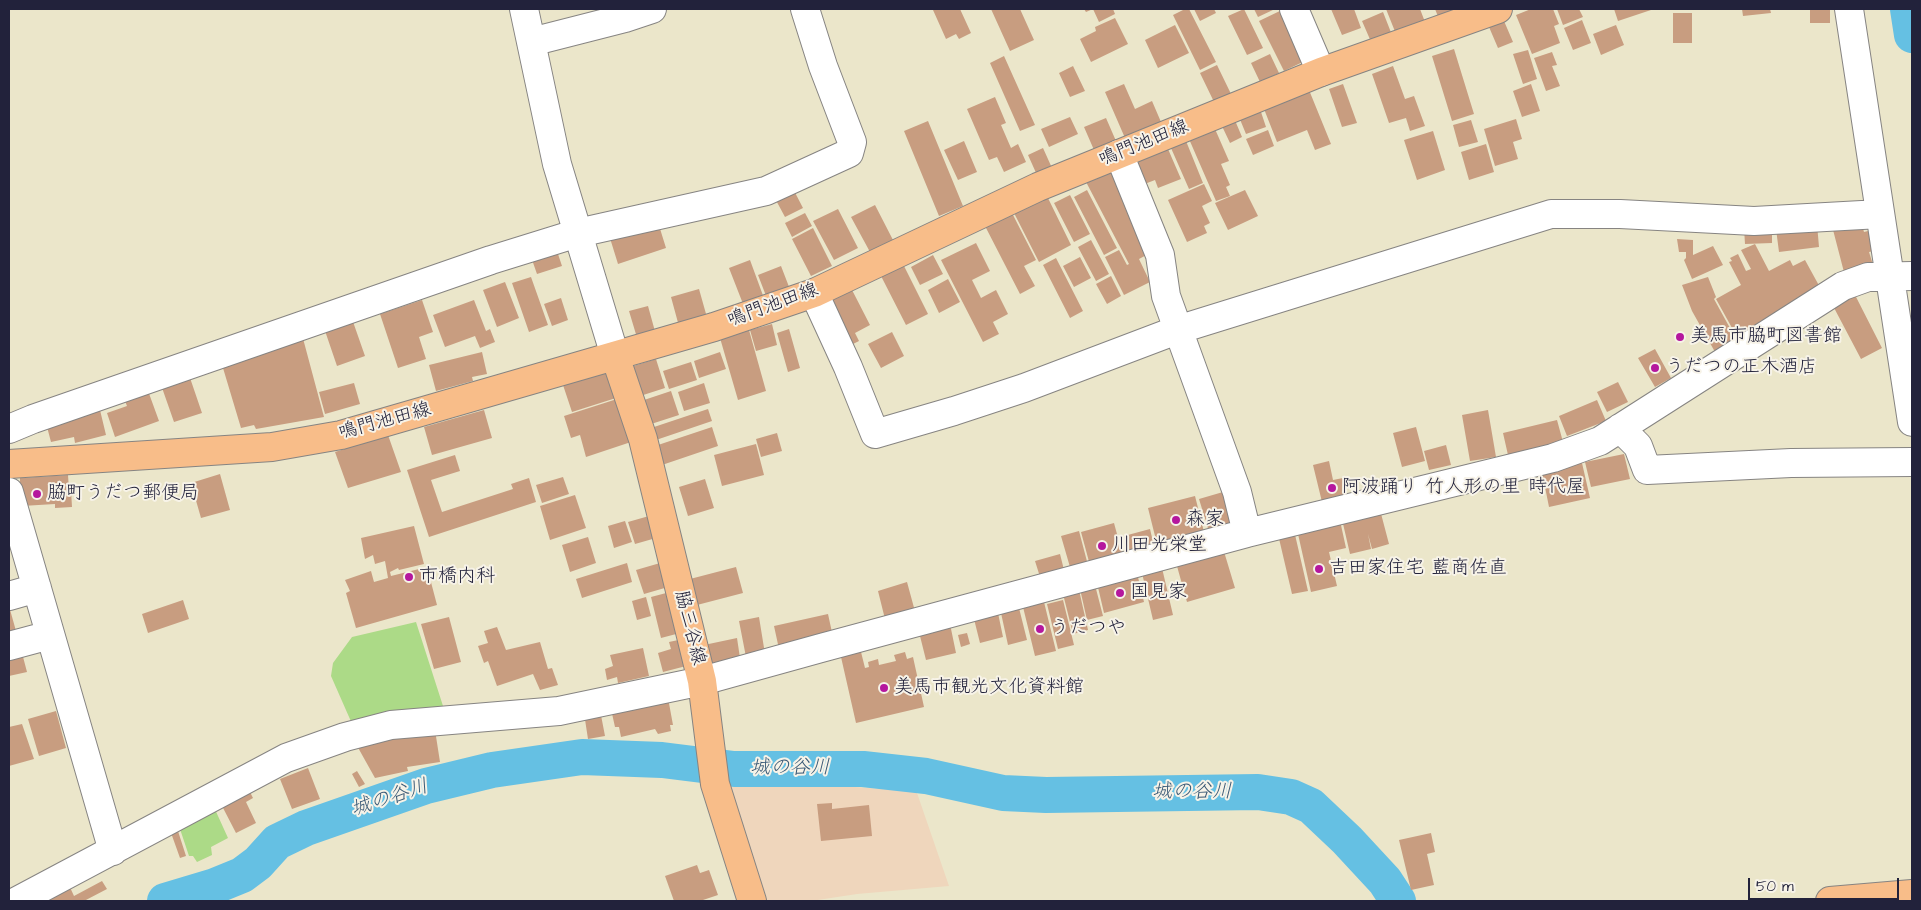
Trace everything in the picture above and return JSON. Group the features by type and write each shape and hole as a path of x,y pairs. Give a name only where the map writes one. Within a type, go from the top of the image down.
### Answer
{"main road":[{"name":"鳴門池田線","path":"9,464 272,447 350,432 714,327 814,293 1038,187 1321,72 1498,9"},
{"name":"脇三谷線","path":"615,356 643,439 702,681 716,784 752,901"},
{"path":"1830,901 1912,894"}],"street":[{"path":"524,9 557,164 615,356"},
{"path":"531,42 625,18 652,9"},
{"path":"9,430 33,419 491,260 578,233 766,191 849,153 852,142 804,9"},
{"path":"1294,9 1321,72"},
{"path":"1849,9 1880,214 1900,277 1912,422"},
{"path":"1119,154 1160,255 1166,296 1237,492 1247,533"},
{"path":"814,293 848,367 875,434 1024,388 1177,330 1551,214 1620,214 1754,221 1880,214"},
{"path":"17,901 286,758 345,737 391,725 559,711 702,681 1247,533 1553,458 1600,441 1843,286 1868,277 1900,277"},
{"path":"1620,428 1638,446 1647,470 1791,463 1912,462"},
{"path":"9,492 113,851"},
{"path":"9,596 37,588"},
{"path":"9,646 50,635"}],"shaded area":[{"path":"810,784 914,791 917,793 949,886 857,894 811,901 763,901 722,787"}],"green space":[{"path":"416,622 443,706 435,710 353,726 331,676 333,663 352,637"},
{"path":"213,805 228,838 211,847 212,855 197,862 193,856 189,856 178,823"}],"building":[{"path":"960,9 971,33 959,39 956,34 946,39 933,10"},
{"path":"991,9 1020,9 1034,40 1010,51"},
{"path":"1093,9 1113,9 1115,14 1099,22"},
{"path":"1189,9 1216,62 1200,70 1173,15"},
{"path":"1194,9 1214,9 1216,13 1200,21"},
{"path":"1244,9 1263,48 1247,55 1228,16"},
{"path":"1254,9 1275,9 1258,17"},
{"path":"1284,9 1311,58 1284,71 1259,21"},
{"path":"1331,9 1354,9 1361,28 1342,35"},
{"path":"1386,9 1420,9 1425,22 1396,34"},
{"path":"1435,9 1465,9 1439,19"},
{"path":"1531,9 1553,9 1559,24 1554,26 1560,43 1532,54 1516,15"},
{"path":"1557,9 1579,9 1583,17 1563,25"},
{"path":"1614,9 1654,9 1618,21"},
{"path":"1742,9 1770,9 1771,13 1743,16"},
{"path":"1810,9 1830,9 1830,23 1810,23"},
{"path":"1383,12 1392,35 1372,44 1362,21"},
{"path":"1673,13 1692,13 1692,43 1673,43"},
{"path":"1115,18 1128,44 1091,62 1080,39 1096,31 1095,27"},
{"path":"1582,20 1591,43 1573,50 1564,28"},
{"path":"1504,21 1513,42 1498,48 1489,27"},
{"path":"1175,25 1189,53 1158,68 1145,40"},
{"path":"1616,25 1624,45 1601,55 1593,34"},
{"path":"1454,49 1474,114 1452,121 1432,56"},
{"path":"1528,50 1537,79 1523,84 1513,54"},
{"path":"1552,52 1557,65 1552,66 1560,86 1546,91 1534,58"},
{"path":"1270,54 1279,73 1260,82 1251,63"},
{"path":"1004,56 1035,125 1020,131 990,63"},
{"path":"1217,65 1232,96 1215,104 1200,73"},
{"path":"1073,66 1085,91 1070,97 1059,73"},
{"path":"1393,66 1405,99 1414,96 1425,126 1410,131 1406,118 1389,123 1372,74"},
{"path":"1124,84 1135,109 1152,101 1161,122 1125,138 1105,92"},
{"path":"1343,84 1357,123 1342,127 1329,89"},
{"path":"1531,84 1540,111 1522,117 1513,91"},
{"path":"1309,90 1331,144 1315,150 1307,130 1277,142 1264,109"},
{"path":"995,97 1006,123 1001,125 1011,148 1018,144 1026,162 1004,172 997,157 989,160 967,109"},
{"path":"1260,109 1266,127 1246,134 1239,117"},
{"path":"1070,117 1078,134 1049,147 1041,129"},
{"path":"1106,118 1116,141 1094,150 1084,127"},
{"path":"1234,118 1242,137 1230,143 1221,124"},
{"path":"1516,119 1522,139 1513,142 1518,159 1495,166 1484,129"},
{"path":"1471,120 1478,142 1459,147 1453,125"},
{"path":"928,121 963,206 939,216 904,131"},
{"path":"1215,129 1229,161 1221,164 1230,185 1226,187 1230,196 1216,201 1189,139"},
{"path":"1268,130 1274,146 1253,155 1246,139"},
{"path":"1433,131 1445,170 1417,180 1404,140"},
{"path":"964,141 977,172 958,180 944,150"},
{"path":"1186,141 1203,183 1189,189 1171,148"},
{"path":"1486,144 1494,172 1469,180 1461,152"},
{"path":"1043,148 1052,168 1037,175 1028,155"},
{"path":"1168,149 1181,179 1158,188 1155,180 1142,185 1133,164"},
{"path":"1115,165 1152,252 1139,259 1150,282 1124,295 1105,257 1119,250 1127,265 1129,264 1085,180"},
{"path":"789,181 803,208 785,217 771,191"},
{"path":"1204,184 1212,201 1202,206 1210,223 1204,226 1207,233 1187,242 1168,200"},
{"path":"1087,190 1117,248 1104,255 1074,197"},
{"path":"1245,190 1258,216 1228,230 1215,203"},
{"path":"1046,194 1071,245 1039,262 1013,211"},
{"path":"1070,195 1090,234 1074,242 1054,203"},
{"path":"875,205 893,240 870,252 851,217"},
{"path":"838,209 858,248 834,260 813,221"},
{"path":"805,213 812,226 792,237 785,223"},
{"path":"1012,213 1036,260 1024,266 1035,286 1020,294 985,226"},
{"path":"1860,218 1864,232 1868,231 1874,251 1869,252 1874,268 1845,276 1832,226"},
{"path":"657,219 666,248 618,264 609,235"},
{"path":"1817,224 1819,247 1779,252 1776,229"},
{"path":"1772,227 1772,243 1745,244 1744,228"},
{"path":"813,228 832,266 811,276 792,239"},
{"path":"1677,239 1693,240 1693,255 1713,246 1723,265 1692,279 1684,260 1686,252 1679,252"},
{"path":"1091,240 1109,274 1096,281 1078,247"},
{"path":"976,243 990,271 972,280 981,298 996,290 1008,314 993,322 999,334 983,342 941,260"},
{"path":"1755,244 1769,271 1790,260 1793,266 1805,260 1822,291 1737,337 1716,299 1741,285 1729,262 1732,261 1730,258 1738,254 1746,271 1751,269 1741,250"},
{"path":"555,245 562,266 537,274 530,254"},
{"path":"933,255 943,274 920,285 911,267"},
{"path":"1080,257 1091,278 1074,287 1063,266"},
{"path":"1056,258 1083,311 1070,318 1043,265"},
{"path":"750,260 765,301 745,309 729,268"},
{"path":"903,264 928,314 906,325 881,276"},
{"path":"781,266 791,292 768,301 758,275"},
{"path":"1111,276 1121,296 1107,304 1096,284"},
{"path":"531,277 548,325 529,332 512,283"},
{"path":"1708,277 1716,297 1714,299 1736,339 1715,352 1692,311 1682,285"},
{"path":"948,279 960,302 939,313 928,290"},
{"path":"505,282 519,318 497,327 483,290"},
{"path":"851,288 870,325 855,333 859,341 847,347 824,302"},
{"path":"699,289 708,321 680,330 671,297"},
{"path":"1854,293 1882,348 1861,359 1832,304"},
{"path":"561,298 568,320 552,326 544,304"},
{"path":"422,300 433,332 419,337 426,359 398,368 380,314"},
{"path":"474,300 486,331 490,329 495,342 480,348 475,336 445,347 433,315"},
{"path":"648,306 656,335 638,341 629,311"},
{"path":"351,316 365,356 337,366 323,325"},
{"path":"772,324 777,345 756,351 750,330"},
{"path":"789,329 800,368 788,372 777,333"},
{"path":"749,330 766,391 738,400 720,338"},
{"path":"301,331 324,417 256,429 254,425 241,428 220,358"},
{"path":"892,332 904,356 881,368 868,344"},
{"name":"うだつの正木酒店","path":"1655,349 1671,378 1655,387 1638,358"},
{"path":"482,352 487,374 472,377 473,381 436,391 429,365"},
{"path":"720,352 726,369 699,378 694,361"},
{"path":"656,359 665,388 637,397 627,368"},
{"path":"691,362 697,380 669,389 663,371"},
{"path":"606,368 616,398 572,412 562,382"},
{"path":"188,372 202,413 174,422 160,382"},
{"path":"1618,382 1628,402 1607,412 1597,392"},
{"path":"354,383 360,404 325,414 319,392"},
{"path":"704,383 710,403 684,411 678,392"},
{"path":"147,388 159,421 115,437 107,413 127,406 123,396"},
{"path":"671,391 679,415 648,425 641,401"},
{"path":"617,399 631,442 586,457 580,435 571,438 564,416"},
{"path":"1597,400 1606,421 1567,436 1559,416"},
{"path":"708,409 712,421 656,440 651,428"},
{"path":"100,410 106,435 75,443 74,437 51,442 46,423"},
{"path":"484,410 492,438 432,455 424,427"},
{"path":"1488,410 1496,457 1470,461 1462,415"},
{"path":"1557,420 1563,442 1508,455 1503,433"},
{"path":"712,427 718,446 662,465 655,446"},
{"path":"1416,427 1425,461 1402,467 1393,433"},
{"path":"777,433 782,451 761,457 756,439"},
{"path":"388,435 401,472 348,488 335,452"},
{"path":"756,444 764,475 722,486 714,455"},
{"path":"1446,445 1451,465 1429,470 1424,451"},
{"path":"1624,454 1630,479 1591,487 1585,462"},
{"path":"455,455 460,471 431,480 442,512 513,489 511,484 529,478 536,502 429,537 407,470"},
{"name":"阿波踊り 竹人形の里 時代屋","path":"1329,461 1333,480 1343,478 1347,496 1322,502 1313,465"},
{"path":"1582,463 1590,498 1549,507 1542,472"},
{"path":"220,474 230,510 201,518 191,483"},
{"path":"68,475 72,507 55,508 55,504 22,506 14,484 20,484 20,478"},
{"path":"563,477 569,494 542,503 536,485"},
{"path":"705,479 714,508 688,516 679,487"},
{"path":"1223,492 1234,527 1210,535 1199,499"},
{"path":"575,495 586,528 550,540 540,506"},
{"name":"森家","path":"1195,496 1204,532 1157,544 1148,508"},
{"path":"1379,506 1389,544 1372,549 1368,534 1371,549 1350,554 1341,515"},
{"path":"649,516 656,538 635,544 628,522"},
{"name":"吉田家住宅 藍商佐直","path":"1339,516 1346,548 1329,552 1337,586 1311,592 1296,525"},
{"path":"625,521 632,542 614,548 608,526"},
{"name":"川田光栄堂","path":"1114,523 1124,560 1091,569 1081,532"},
{"name":"市橋内科","path":"414,526 424,564 399,570 398,568 390,572 391,576 427,567 437,605 356,628 346,593 350,591 345,580 371,571 374,582 388,578 385,561 375,564 373,555 365,559 361,538"},
{"path":"1293,526 1308,591 1292,594 1277,530"},
{"path":"1150,529 1155,550 1129,557 1124,536"},
{"path":"1079,531 1089,569 1072,574 1061,536"},
{"path":"588,537 596,563 570,572 562,545"},
{"path":"1222,545 1235,588 1187,602 1175,559"},
{"path":"1060,554 1065,574 1041,580 1035,561"},
{"path":"667,561 675,585 644,594 636,570"},
{"path":"627,563 632,582 582,598 576,579"},
{"path":"736,567 743,593 697,605 690,579"},
{"path":"1162,568 1173,615 1153,620 1142,573"},
{"name":"国見家","path":"1137,573 1144,602 1104,613 1097,583"},
{"path":"907,582 916,615 886,623 878,591"},
{"path":"1095,585 1103,616 1087,620 1080,589"},
{"path":"1079,590 1088,630 1073,634 1063,594"},
{"path":"670,592 680,633 661,638 651,597"},
{"path":"646,597 651,616 637,620 632,601"},
{"path":"183,600 189,619 148,633 142,614"},
{"path":"1063,600 1074,645 1058,649 1047,604"},
{"name":"うだつや","path":"1044,602 1056,651 1035,656 1023,607"},
{"path":"9,606 16,631 9,633"},
{"path":"1019,608 1027,640 1008,645 1001,613"},
{"path":"998,613 1003,637 980,643 974,619"},
{"path":"828,614 833,637 779,649 774,626"},
{"path":"449,617 461,662 434,669 421,624"},
{"path":"759,617 765,654 746,657 739,621"},
{"path":"950,624 956,653 926,660 919,632"},
{"path":"497,627 506,650 540,642 548,669 552,668 558,685 540,690 533,674 497,686 488,661 484,663 478,646 488,643 484,631"},
{"path":"967,633 970,644 961,647 958,635"},
{"path":"737,638 740,658 708,665 704,645"},
{"path":"683,639 690,665 663,672 658,653 671,649 669,642"},
{"path":"643,648 649,676 618,683 617,677 607,680 605,669 613,666 610,655"},
{"name":"美馬市観光文化資料館","path":"861,652 865,668 869,667 868,662 878,659 879,665 896,661 894,655 905,652 907,659 913,657 924,707 856,723 841,657"},
{"path":"22,653 27,672 9,676 9,656"},
{"path":"668,698 673,725 670,725 671,731 658,734 655,729 621,737 619,727 615,727 611,709"},
{"path":"600,710 605,736 588,739 584,713"},
{"path":"56,711 66,748 39,756 28,719"},
{"path":"22,724 34,759 9,766 9,727"},
{"path":"435,730 440,762 407,767 408,771 375,778 356,744"},
{"path":"308,768 320,799 292,809 280,779"},
{"path":"357,771 365,784 359,787 352,774"},
{"path":"250,792 253,798 246,802 256,823 236,833 221,804"},
{"path":"832,803 832,809 869,805 872,836 821,841 817,804"},
{"path":"177,828 186,856 180,858 170,830"},
{"path":"1431,833 1435,852 1427,854 1434,885 1411,890 1399,840"},
{"path":"697,865 700,873 709,870 718,895 700,901 674,901 665,876"},
{"path":"102,881 107,889 84,901 34,901 68,883 74,896"}],"waterway":[{"path":"1908,9 1912,35"},
{"name":"城の谷川","path":"165,901 215,886 242,875 258,863 277,842 306,828 426,786 492,770 582,757 662,760 734,769 863,769 926,776 1003,793 1046,795 1258,792 1291,797 1311,806 1347,840 1385,881 1398,901"}],"place":[{"name":"美馬市脇町図書館","path":"1680,337"},
{"name":"うだつの正木酒店","path":"1655,368"},
{"name":"阿波踊り 竹人形の里 時代屋","path":"1332,488"},
{"name":"脇町うだつ郵便局","path":"37,494"},
{"name":"森家","path":"1176,520"},
{"name":"川田光栄堂","path":"1102,546"},
{"name":"吉田家住宅 藍商佐直","path":"1319,569"},
{"name":"市橋内科","path":"409,577"},
{"name":"国見家","path":"1120,593"},
{"name":"うだつや","path":"1040,629"},
{"name":"美馬市観光文化資料館","path":"884,688"}]}
